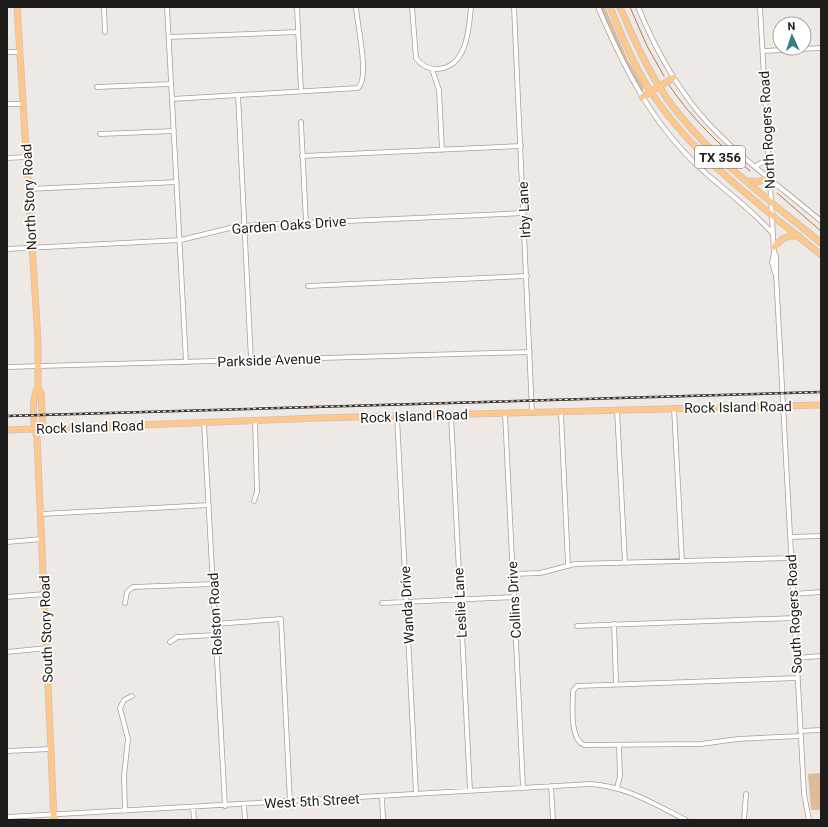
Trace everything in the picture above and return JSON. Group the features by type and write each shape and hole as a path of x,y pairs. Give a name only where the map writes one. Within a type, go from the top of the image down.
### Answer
{"main road":[{"name":"North Story Road","path":"17,7 29,188 38,386 41,393 43,428"},
{"name":"TX 356","path":"610,7 629,52 651,92 694,146 821,255"},
{"name":"TX 356","path":"620,7 639,50 659,86 674,107 707,144 771,202 821,243"},
{"path":"642,97 673,78"},
{"path":"748,181 758,182 769,177"},
{"path":"774,250 783,238 789,235 798,236"},
{"name":"North Story Road","path":"35,429 35,393 38,386"},
{"name":"Rock Island Road","path":"7,430 674,408 821,405"},
{"path":"37,438 43,428"},
{"name":"South Story Road","path":"35,429 37,438 41,514 54,818"}],"street":[{"path":"104,7 105,32"},
{"path":"167,7 181,240 186,362"},
{"path":"297,7 301,91"},
{"path":"172,99 355,88 360,86 364,59 359,37 356,7"},
{"path":"412,7 416,58 426,67 432,69 439,69 448,66 461,54 467,36 471,7"},
{"name":"Irby Lane","path":"514,7 532,413"},
{"path":"598,7 620,58 642,97 662,126 686,154 773,234"},
{"path":"638,7 653,43 673,78 709,124 821,221"},
{"name":"North Rogers Road","path":"760,7 774,250 772,263 776,274 783,406"},
{"path":"169,37 298,32"},
{"path":"763,51 821,48"},
{"path":"7,52 20,52"},
{"path":"432,69 440,94 442,150"},
{"path":"97,87 171,84"},
{"path":"238,95 251,360"},
{"path":"7,104 24,104"},
{"path":"301,122 306,223"},
{"path":"100,134 174,131"},
{"path":"302,156 521,146"},
{"path":"7,158 27,157"},
{"path":"756,166 768,158"},
{"path":"29,188 177,182"},
{"name":"Garden Oaks Drive","path":"7,249 181,240 204,236 229,228 245,226 524,213"},
{"path":"308,286 527,276"},
{"name":"Parkside Avenue","path":"7,367 530,352"},
{"name":"South Rogers Road","path":"783,406 800,734 804,794 809,820"},
{"path":"674,408 682,561"},
{"path":"617,410 625,563"},
{"path":"561,412 568,565"},
{"name":"Collins Drive","path":"505,414 523,787"},
{"name":"Leslie Lane","path":"451,415 470,790"},
{"name":"Wanda Drive","path":"397,417 416,793"},
{"path":"254,501 258,492 255,421"},
{"name":"Rolston Road","path":"204,423 225,806"},
{"path":"41,514 209,505"},
{"path":"790,537 821,536"},
{"path":"7,542 42,539"},
{"path":"513,574 540,573 568,565 791,558"},
{"path":"125,603 127,592 133,587 213,584"},
{"path":"793,594 821,592"},
{"path":"7,597 44,594"},
{"path":"382,603 514,597"},
{"path":"577,626 794,618"},
{"path":"215,624 281,619 290,802"},
{"path":"614,624 616,683"},
{"path":"170,642 177,636 216,635"},
{"path":"7,652 47,648"},
{"path":"796,658 821,656"},
{"path":"797,678 616,683 577,686 573,691 574,734 578,741 584,745 706,744 738,739 800,734 821,730"},
{"path":"125,811 124,770 128,739 120,706 124,700 132,696"},
{"path":"617,788 620,776 620,745"},
{"path":"7,751 51,749"},
{"name":"West 5th Street","path":"7,817 54,818 125,811 590,784 617,788 646,799 686,820"},
{"path":"551,786 553,820"},
{"path":"744,820 746,794"},
{"path":"382,797 383,820"},
{"path":"244,805 245,820"},
{"path":"193,807 194,820"}],"shaded area":[{"path":"600,7 605,7 628,60 644,88 642,92 640,92 616,45"},
{"path":"821,773 821,810 811,810 808,774"}],"waterway":[{"path":"630,7 647,46 664,76"},
{"path":"669,85 706,131 750,171"},
{"path":"777,193 821,231"}],"railway":[{"path":"7,416 821,392"}]}
